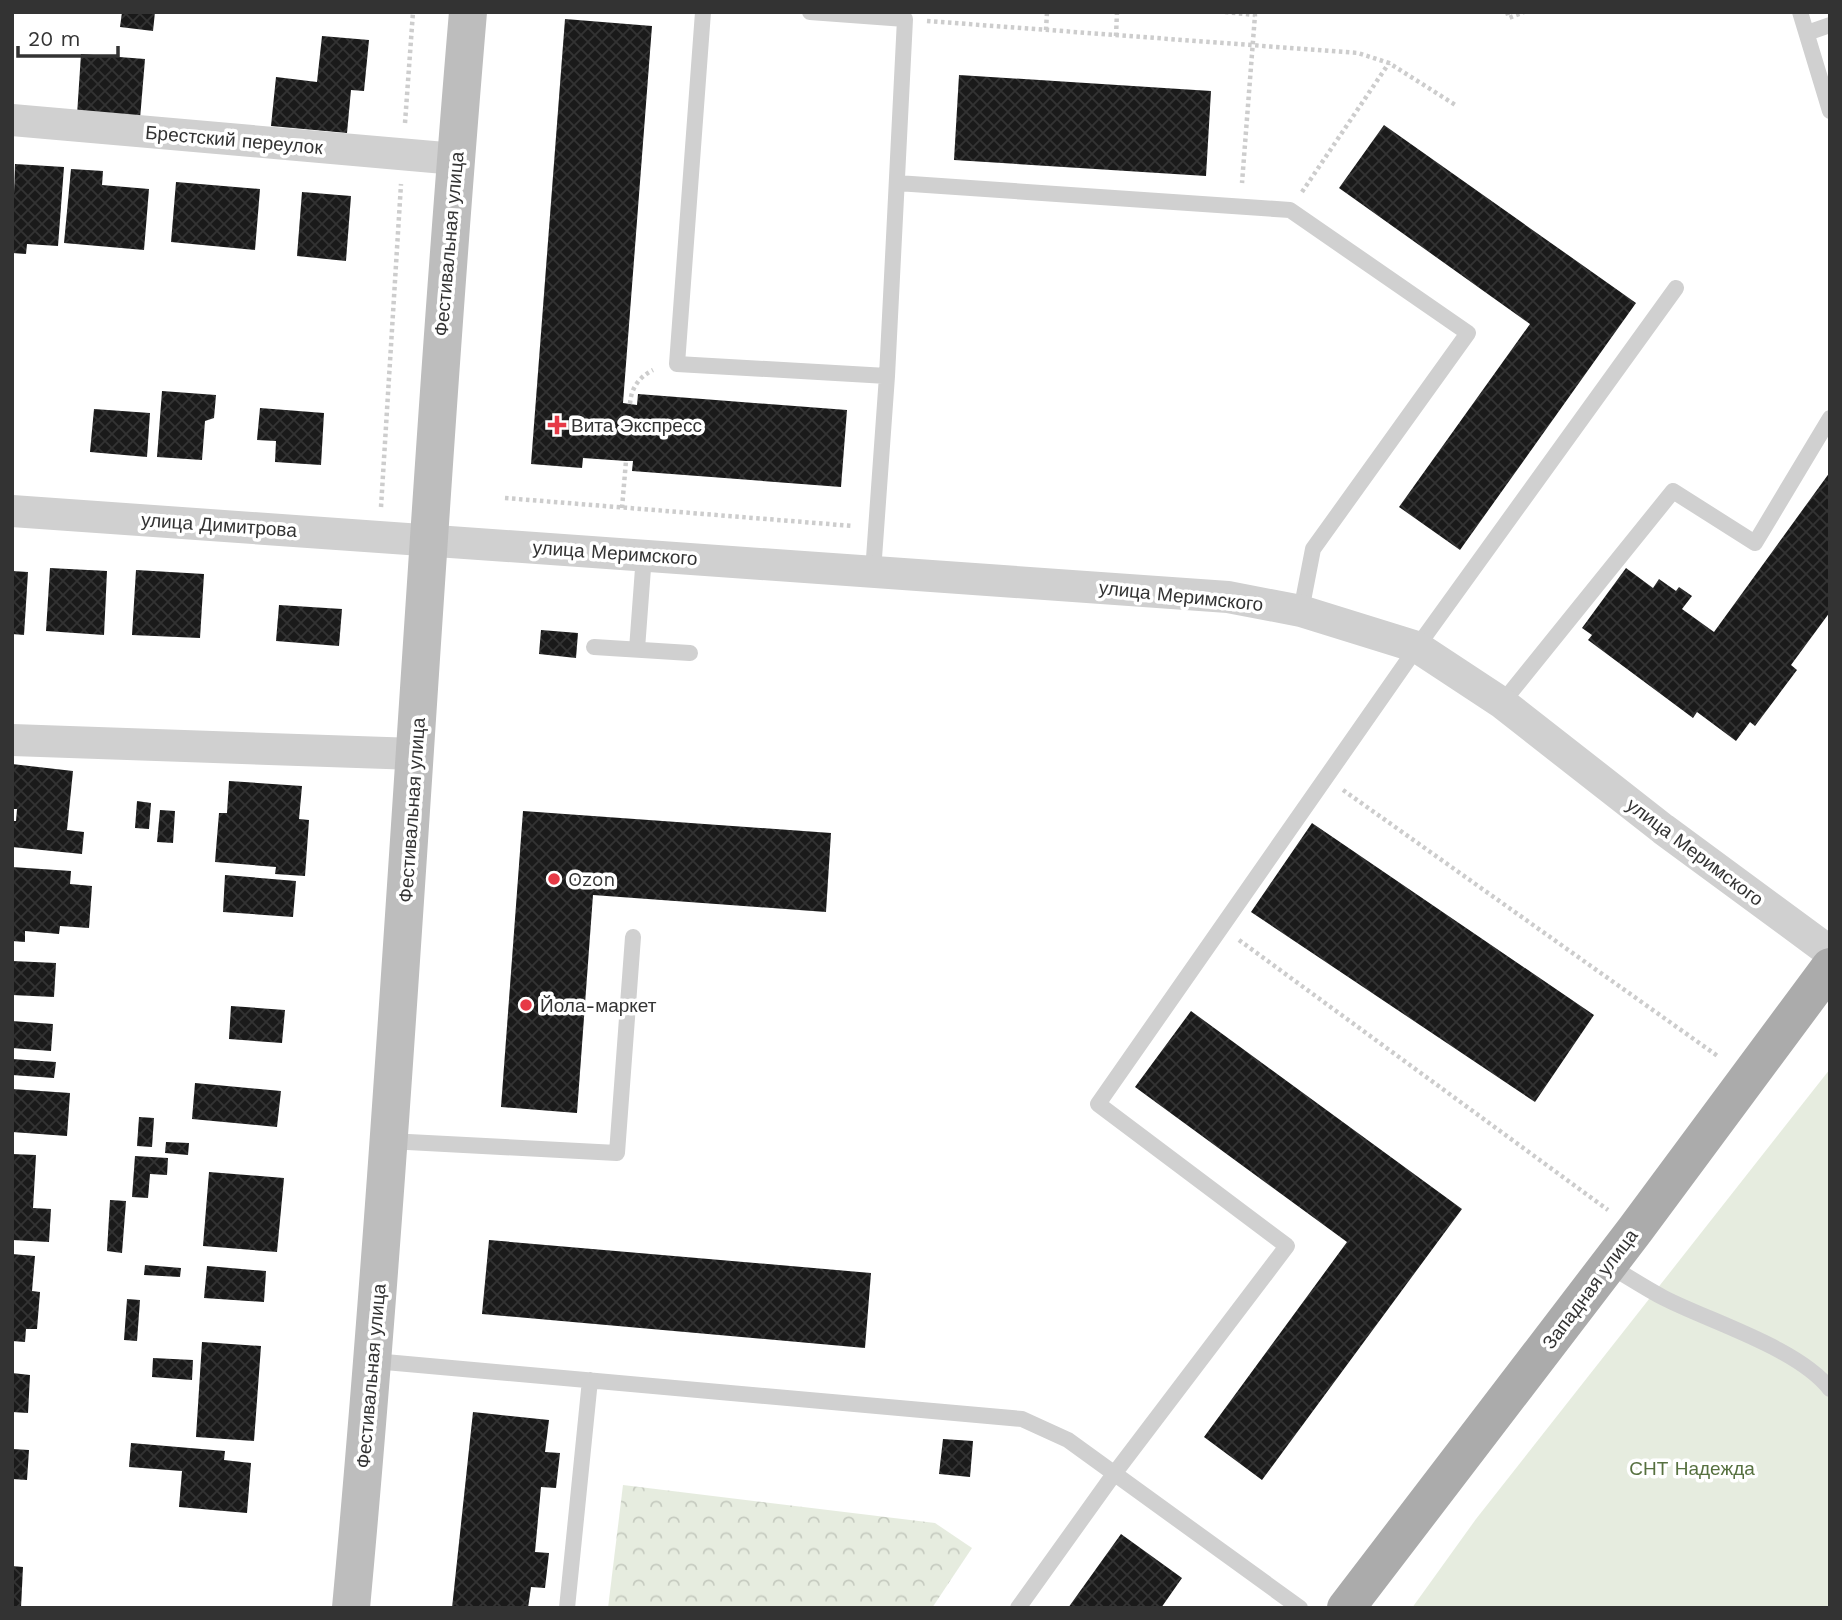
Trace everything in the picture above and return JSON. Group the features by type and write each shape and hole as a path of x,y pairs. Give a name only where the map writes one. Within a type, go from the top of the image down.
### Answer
{"main road":[{"name":"Западная улица","path":"1346,1608 1635,1230 1830,967"}],"street":[{"name":"Фестивальная улица","path":"351,1608 373,1361 416,754 426,539 468,12"},
{"name":"Брестский переулок","path":"12,120 456,159"},
{"name":"улица Димитрова","path":"12,511 426,539"},
{"name":"улица Меримского","path":"426,539 1228,597 1301,611 1417,647 1502,704 1663,829 1830,952"},
{"path":"12,740 416,754"}],"lane":[{"path":"703,12 677,364 887,376"},
{"path":"810,12 905,19 887,376 873,572"},
{"path":"1800,12 1830,111"},
{"path":"1807,33 1830,25"},
{"path":"897,183 1290,210 1468,333 1313,549 1301,611"},
{"path":"1018,1608 1114,1474 1287,1246 1098,1104 1417,647 1676,288"},
{"path":"1502,704 1673,491 1755,543 1830,418"},
{"path":"637,649 644,555"},
{"path":"594,647 690,653"},
{"path":"389,1141 617,1153 634,937"},
{"path":"1608,1265 1664,1298 1767,1346 1818,1374 1830,1389"},
{"path":"373,1361 1022,1419 1068,1440 1277,1601 1300,1608"},
{"path":"567,1608 590,1380"}],"path":[{"path":"379,536 413,12"},
{"path":"1046,30 1047,12"},
{"path":"1115,36 1117,12"},
{"path":"1225,12 1255,15 1240,206"},
{"path":"1507,12 1509,18 1524,12"},
{"path":"905,19 1358,54 1389,63 1457,106"},
{"path":"1290,210 1389,63"},
{"path":"630,404 631,393 649,371 677,364"},
{"path":"622,508 625,461"},
{"path":"505,498 876,528"},
{"path":"1326,778 1748,1078"},
{"path":"1222,927 1635,1230"}],"green space":[{"name":"СНТ Надежда","path":"1830,1069 1830,1608 1412,1608 1476,1519"},
{"path":"623,1485 935,1523 972,1548 932,1608 608,1608"}],"building":[{"path":"122,12 155,12 153,31 120,27"},
{"path":"565,19 652,26 623,403 637,405 638,394 847,410 841,487 632,471 633,461 583,458 582,468 531,464"},
{"path":"322,36 369,40 364,91 351,90 347,133 271,126 276,77 317,82"},
{"path":"81,54 145,59 140,119 77,115"},
{"path":"959,75 1211,91 1206,176 954,160"},
{"path":"1384,125 1636,303 1460,550 1399,507 1530,324 1339,188"},
{"path":"15,164 64,167 58,246 27,244 26,254 12,253"},
{"path":"71,169 103,171 102,185 149,189 144,250 64,243"},
{"path":"176,182 260,189 255,250 171,242"},
{"path":"302,192 351,196 346,261 297,256"},
{"path":"162,391 216,395 214,418 205,421 202,460 157,457"},
{"path":"260,408 324,413 321,465 275,462 276,441 257,440"},
{"path":"94,409 150,413 147,457 90,452"},
{"path":"1830,472 1830,612 1791,665 1797,670 1755,726 1750,722 1736,741 1697,712 1693,718 1588,640 1592,635 1582,628 1626,568 1653,588 1659,579 1676,591 1679,587 1692,596 1682,609 1714,632"},
{"path":"50,568 107,571 104,635 46,631"},
{"path":"136,570 204,574 200,638 132,635"},
{"path":"12,571 28,572 24,635 12,634"},
{"path":"279,605 342,609 339,646 276,641"},
{"path":"541,630 578,633 576,658 539,654"},
{"path":"12,764 73,771 67,830 84,832 82,854 12,847 12,821 16,821 17,809 12,809"},
{"path":"229,781 302,786 299,819 309,820 305,876 275,874 276,867 215,862 219,813 227,813"},
{"path":"137,801 151,803 149,829 135,828"},
{"path":"160,810 175,811 173,843 157,842"},
{"path":"523,811 831,833 826,912 593,895 577,1113 501,1107"},
{"path":"1312,823 1594,1015 1535,1102 1251,912"},
{"path":"12,867 71,871 70,884 92,886 89,928 60,926 59,934 25,931 25,942 12,941"},
{"path":"225,875 296,881 293,917 223,912"},
{"path":"12,961 56,963 54,997 12,995"},
{"path":"231,1006 285,1010 282,1043 229,1039"},
{"path":"1191,1011 1462,1209 1262,1480 1204,1437 1347,1242 1135,1087"},
{"path":"12,1021 53,1024 51,1051 12,1048"},
{"path":"12,1059 56,1062 54,1078 12,1075"},
{"path":"195,1083 281,1091 277,1127 192,1119"},
{"path":"12,1089 70,1093 67,1136 12,1132"},
{"path":"139,1117 154,1118 152,1147 137,1146"},
{"path":"166,1142 189,1143 188,1155 165,1153"},
{"path":"12,1154 36,1155 33,1208 51,1209 49,1242 12,1240"},
{"path":"135,1156 168,1158 167,1175 150,1174 148,1198 132,1197"},
{"path":"209,1172 284,1178 277,1252 203,1246"},
{"path":"110,1200 126,1201 122,1253 107,1251"},
{"path":"489,1240 871,1273 865,1348 482,1314"},
{"path":"12,1254 35,1256 32,1291 40,1292 37,1329 26,1329 25,1342 12,1341"},
{"path":"145,1265 181,1268 180,1277 144,1275"},
{"path":"207,1266 266,1271 264,1302 204,1298"},
{"path":"127,1299 140,1300 137,1341 124,1340"},
{"path":"202,1342 261,1346 254,1441 196,1437"},
{"path":"153,1358 193,1360 192,1380 152,1377"},
{"path":"12,1373 30,1375 28,1413 12,1412"},
{"path":"473,1412 549,1420 545,1452 560,1453 556,1488 541,1487 535,1552 549,1553 545,1588 531,1587 528,1608 452,1608"},
{"path":"943,1439 973,1441 970,1477 939,1474"},
{"path":"131,1443 225,1451 224,1460 251,1463 247,1513 179,1507 182,1471 129,1467"},
{"path":"12,1449 29,1450 27,1480 12,1479"},
{"path":"1121,1534 1182,1578 1161,1608 1068,1608"},
{"path":"12,1566 23,1567 21,1608 12,1608"}],"place":[{"name":"Вита Экспресс","path":"557,425"},
{"name":"Ozon","path":"554,879"},
{"name":"Йола-маркет","path":"526,1005"}]}
